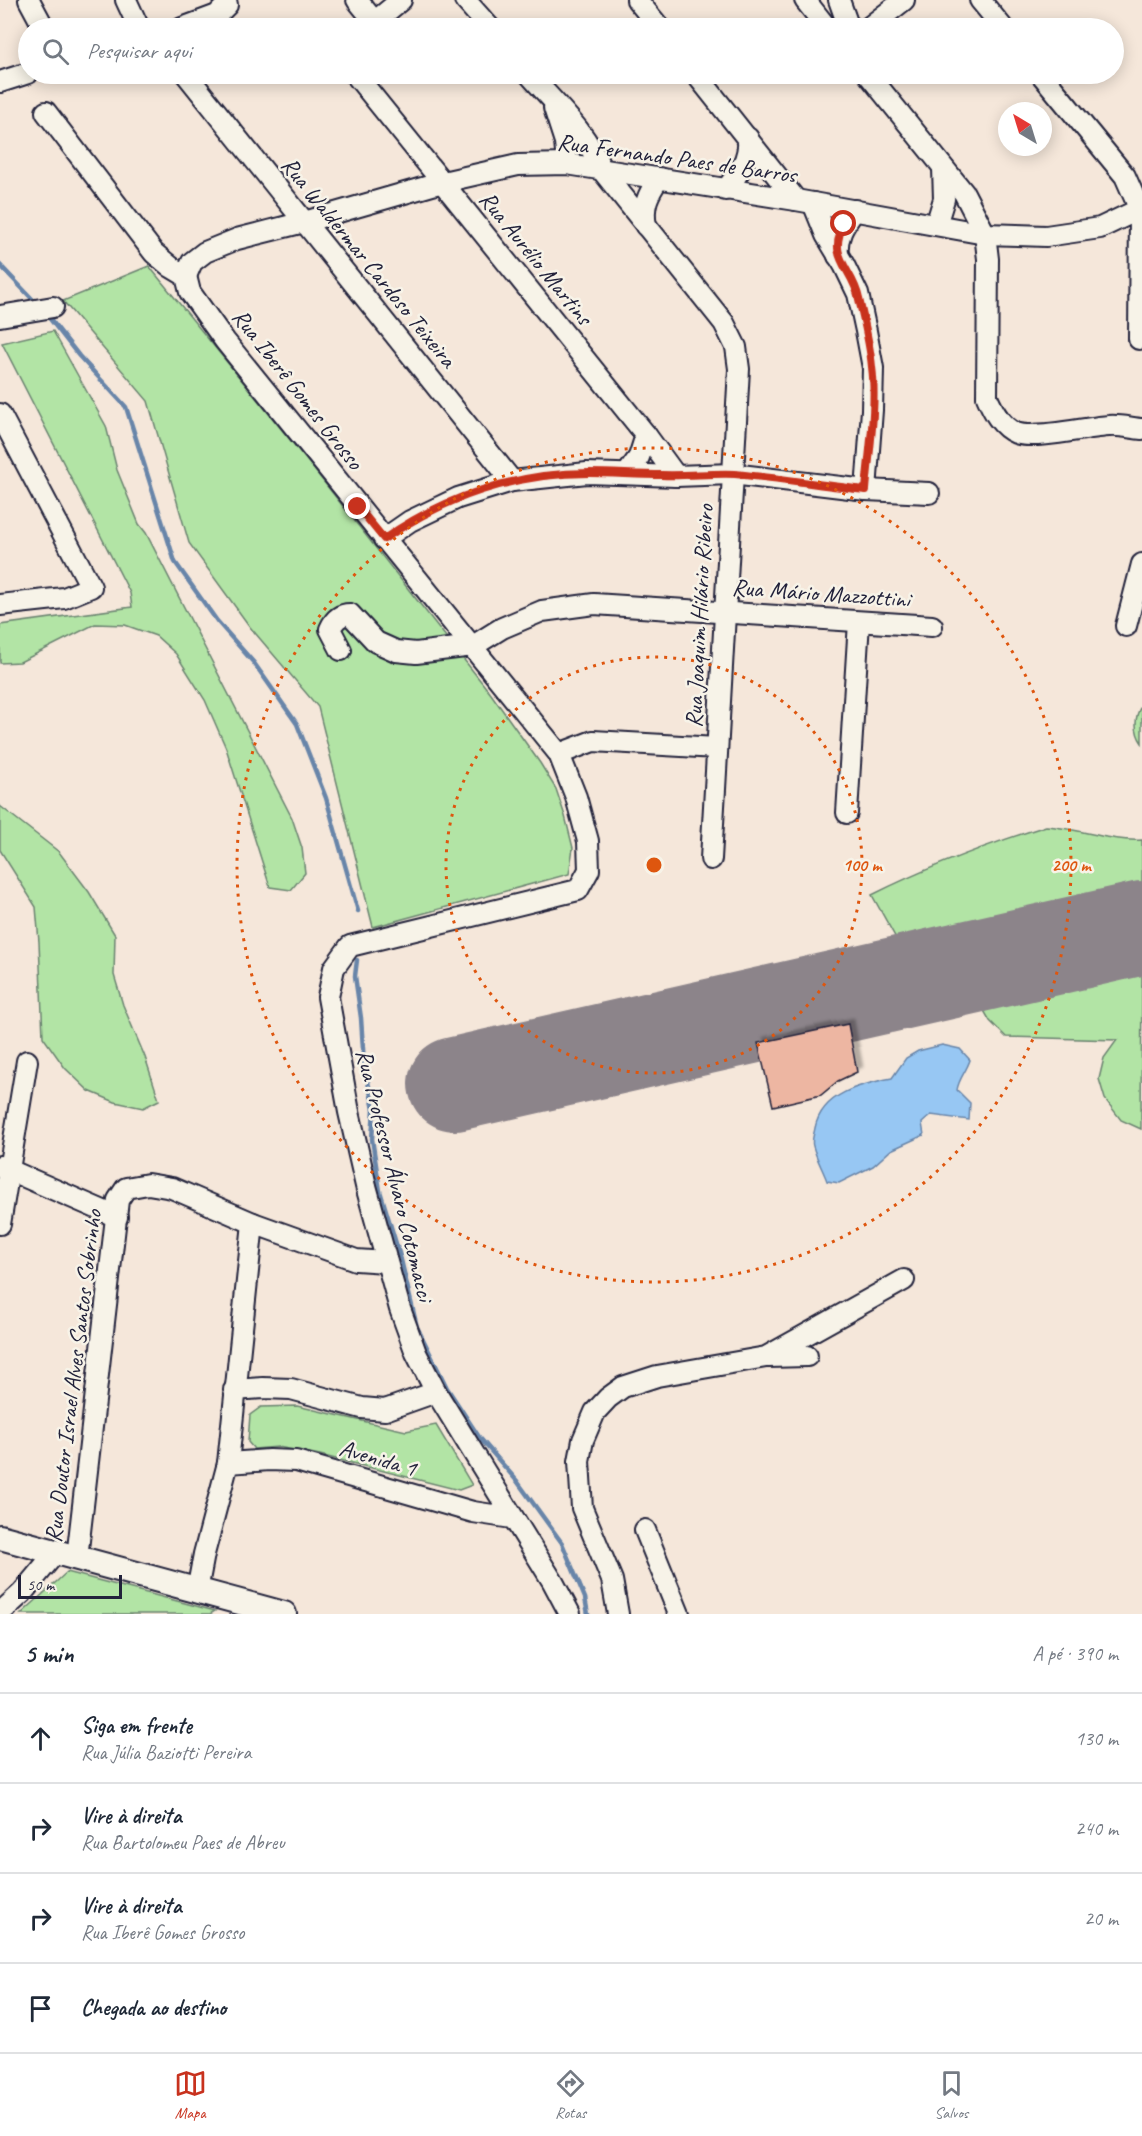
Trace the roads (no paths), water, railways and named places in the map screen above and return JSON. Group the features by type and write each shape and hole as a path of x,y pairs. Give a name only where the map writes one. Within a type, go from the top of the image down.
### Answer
{"main road":[{"path":"0,1537 270,1612"}],"street":[{"path":"29,0 39,18"},
{"path":"126,0 134,18"},
{"path":"209,18 217,15 227,5 226,0"},
{"path":"357,0 367,18"},
{"path":"379,18 401,0"},
{"path":"465,0 481,18"},
{"path":"805,0 818,18"},
{"path":"839,0 845,18"},
{"path":"881,18 904,0"},
{"path":"980,0 995,18"},
{"path":"647,3 655,18"},
{"path":"0,82 18,76"},
{"name":"Rua Waldermar Cardoso Teixeira","path":"194,84 512,481"},
{"name":"Rua Aurélio Martins","path":"363,84 646,435 676,476"},
{"name":"Rua Joaquim Hilário Ribeiro","path":"538,84 583,134 594,151 601,169 724,323 736,347 740,369 711,859"},
{"path":"704,84 805,202 858,294 873,368 866,490"},
{"path":"876,84 964,193 985,234 988,259 987,397 994,412 1005,426 1017,434 1038,434 1112,425 1142,429"},
{"path":"1049,84 1125,176 1141,209 1139,339"},
{"name":"Rua Joaquim Hilário Ribeiro","path":"551,99 565,142 567,164"},
{"path":"46,112 154,253 186,276"},
{"path":"725,190 746,159 748,138"},
{"name":"Rua Fernando Paes de Barros","path":"186,276 192,262 205,252 237,239 443,182 518,165 567,164 601,169 855,210 985,234 1046,236 1100,228 1141,209"},
{"path":"936,225 944,199 943,168"},
{"path":"646,226 645,201 659,178"},
{"path":"838,256 837,243 840,231 855,210"},
{"name":"Rua Iberê Gomes Grosso","path":"186,276 190,292 225,341 559,754 576,797 588,841 589,870 578,890"},
{"path":"0,316 53,307"},
{"path":"0,414 91,586 64,598 0,605"},
{"path":"627,474 639,457 646,435"},
{"path":"384,539 410,521 458,498 512,481 587,473 676,476 732,474 866,490 929,493"},
{"path":"1126,626 1142,564"},
{"name":"Rua Mário Mazzottini","path":"341,650 330,629 333,622 343,614 350,614 376,642 396,651 416,653 473,646 502,628 542,611 594,604 932,626"},
{"path":"847,813 859,622"},
{"path":"559,754 593,741 717,748"},
{"name":"Rua Professor Álvaro Cotomacci","path":"570,1614 553,1582 436,1392 416,1353 386,1262 349,1112 328,997 334,968 350,946 578,890"},
{"path":"0,1224 5,1168 27,1061"},
{"path":"5,1168 117,1217"},
{"name":"Rua Doutor Israel Alves Santos Sobrinho","path":"67,1555 118,1200 126,1188 148,1184 172,1188 253,1223 356,1260 386,1262"},
{"path":"197,1591 204,1554 228,1463 253,1223"},
{"path":"766,1357 904,1280"},
{"path":"618,1614 612,1580 582,1508 579,1461 583,1440 595,1412 623,1387 657,1376 766,1357 807,1356"},
{"path":"234,1390 291,1389 362,1408 385,1410 436,1392"},
{"name":"Avenida 1","path":"228,1463 268,1460 296,1461 473,1512 512,1518"},
{"path":"645,1530 679,1614"},
{"path":"0,1613 67,1555"}],"water":[{"path":"942,1045 960,1049 970,1060 957,1090 970,1103 969,1120 931,1115 922,1123 924,1135 891,1150 873,1166 839,1183 827,1181 812,1142 819,1116 826,1106 835,1098 856,1087 892,1078 906,1058 918,1051"}],"waterway":[{"path":"0,265 37,304"},
{"path":"47,315 79,356 126,407 175,562 217,621 254,663 297,724 326,798 358,911"},
{"path":"357,960 355,976 364,1064 374,1109 372,1139 380,1191 401,1260 417,1327 447,1388 479,1437 517,1481 562,1543 585,1598 588,1614"}]}
